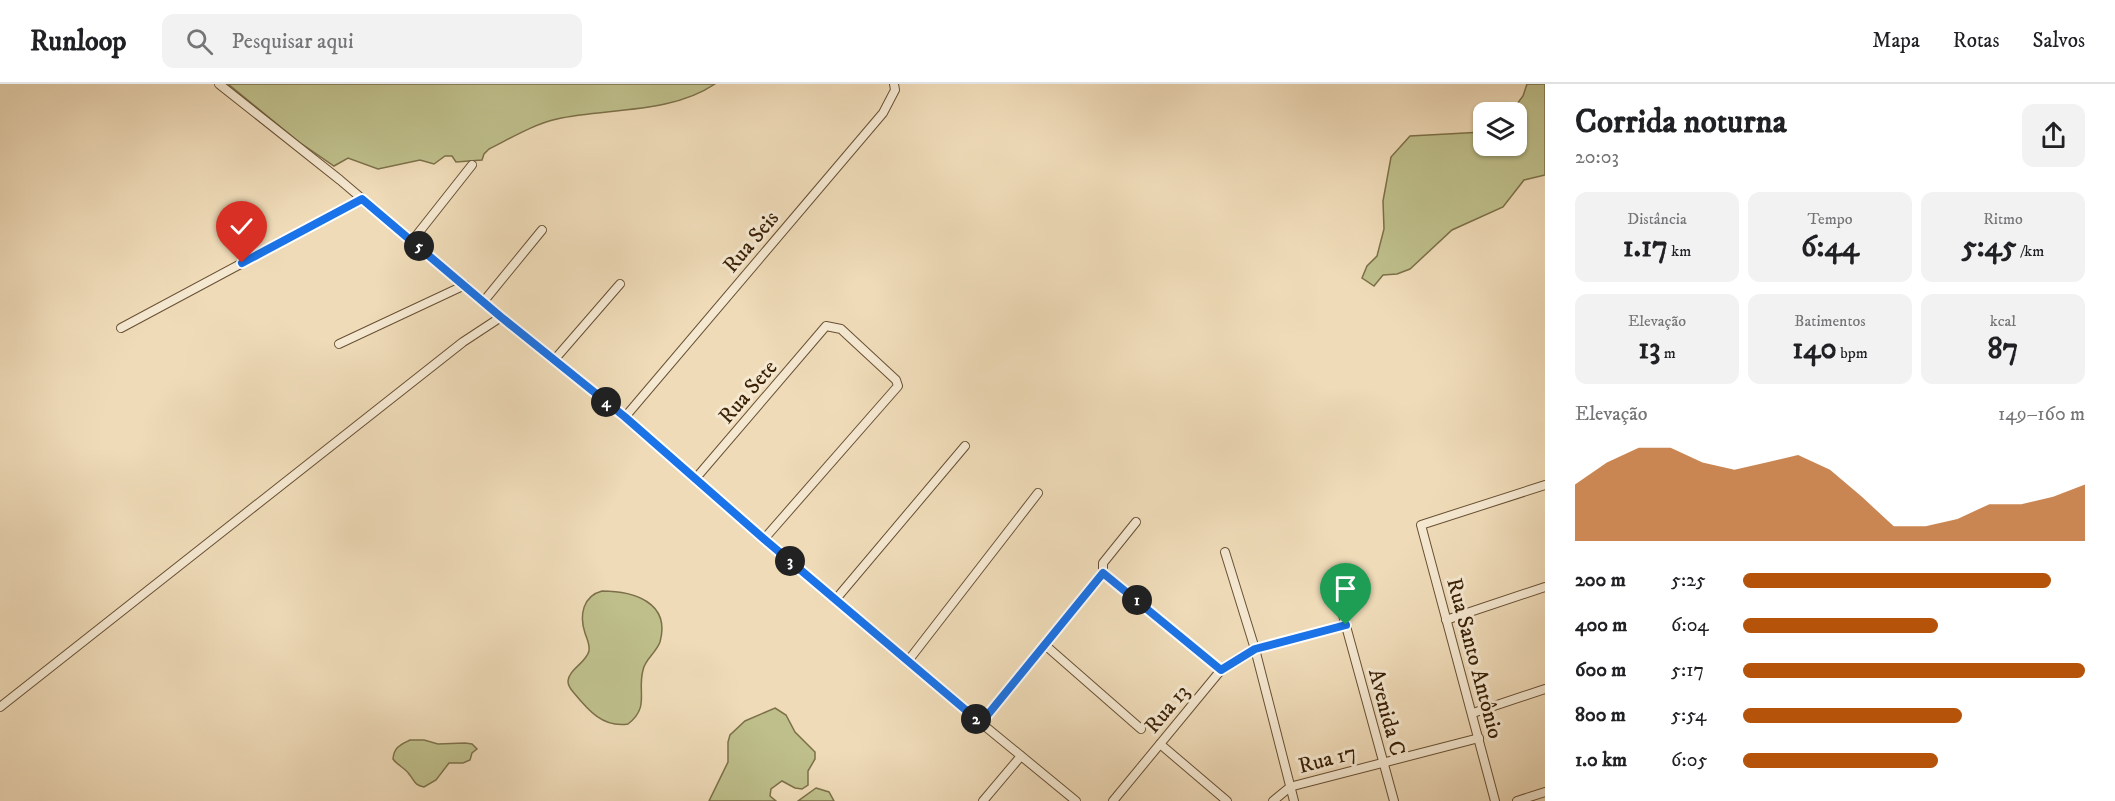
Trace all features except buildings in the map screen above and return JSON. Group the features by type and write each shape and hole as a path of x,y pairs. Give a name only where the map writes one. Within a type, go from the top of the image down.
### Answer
{"street":[{"path":"219,84 625,417 764,539 1076,801"},
{"name":"Rua Seis","path":"625,417 883,113 895,90 894,84"},
{"path":"412,241 472,165"},
{"path":"121,328 362,199"},
{"path":"484,301 542,230"},
{"path":"555,359 620,284"},
{"path":"339,344 465,285"},
{"path":"0,707 463,342 501,317"},
{"name":"Rua Sete","path":"696,478 826,326 841,329 896,380 898,386 764,539"},
{"path":"836,599 965,446"},
{"name":"Rua Santo Antônio","path":"1495,801 1421,525 1545,485"},
{"path":"908,661 1038,494"},
{"path":"981,723 1103,573 1103,563 1136,522"},
{"path":"1225,552 1255,649 1294,801"},
{"path":"1103,573 1221,670"},
{"path":"1446,620 1545,587"},
{"name":"Avenida C","path":"1338,597 1394,801"},
{"name":"Rua 13","path":"1113,801 1221,670 1255,649 1346,625"},
{"path":"1045,645 1141,729"},
{"path":"1473,713 1545,689"},
{"name":"Rua 17","path":"1290,787 1479,738"},
{"path":"1160,744 1227,801"},
{"path":"983,801 1021,756"},
{"path":"1273,801 1290,787"},
{"path":"1517,801 1545,792"},
{"path":"1059,801 1066,793"}],"green space":[{"path":"228,84 715,84 679,101 548,121 489,149 482,160 456,162 452,156 445,156 434,164 420,160 378,169 348,158 334,166 299,142"},
{"path":"1527,84 1545,84 1545,175 1524,180 1503,207 1452,230 1410,269 1397,274 1383,275 1374,286 1362,278 1367,266 1377,256 1384,229 1383,201 1391,157 1410,136 1473,133 1473,156 1527,156 1527,102 1518,102"},
{"path":"602,591 626,593 637,597 655,608 660,617 662,628 660,642 644,666 641,705 635,718 628,724 611,723 597,716 579,699 568,683 571,673 585,659 589,651 582,620 584,607 590,597"},
{"path":"775,708 786,715 795,732 815,752 815,759 808,771 808,785 802,789 795,788 782,781 771,789 770,796 776,801 709,801 728,762 730,735 745,721"},
{"path":"410,740 424,740 438,744 465,743 472,744 477,749 472,753 470,760 463,763 449,763 436,780 424,787 416,784 393,759 396,749"},
{"path":"816,788 829,792 834,801 798,801"}],"route":[{"path":"242,263 362,199 501,317 625,417 764,539 981,723 1103,573 1221,670 1255,649 1346,625"}]}
